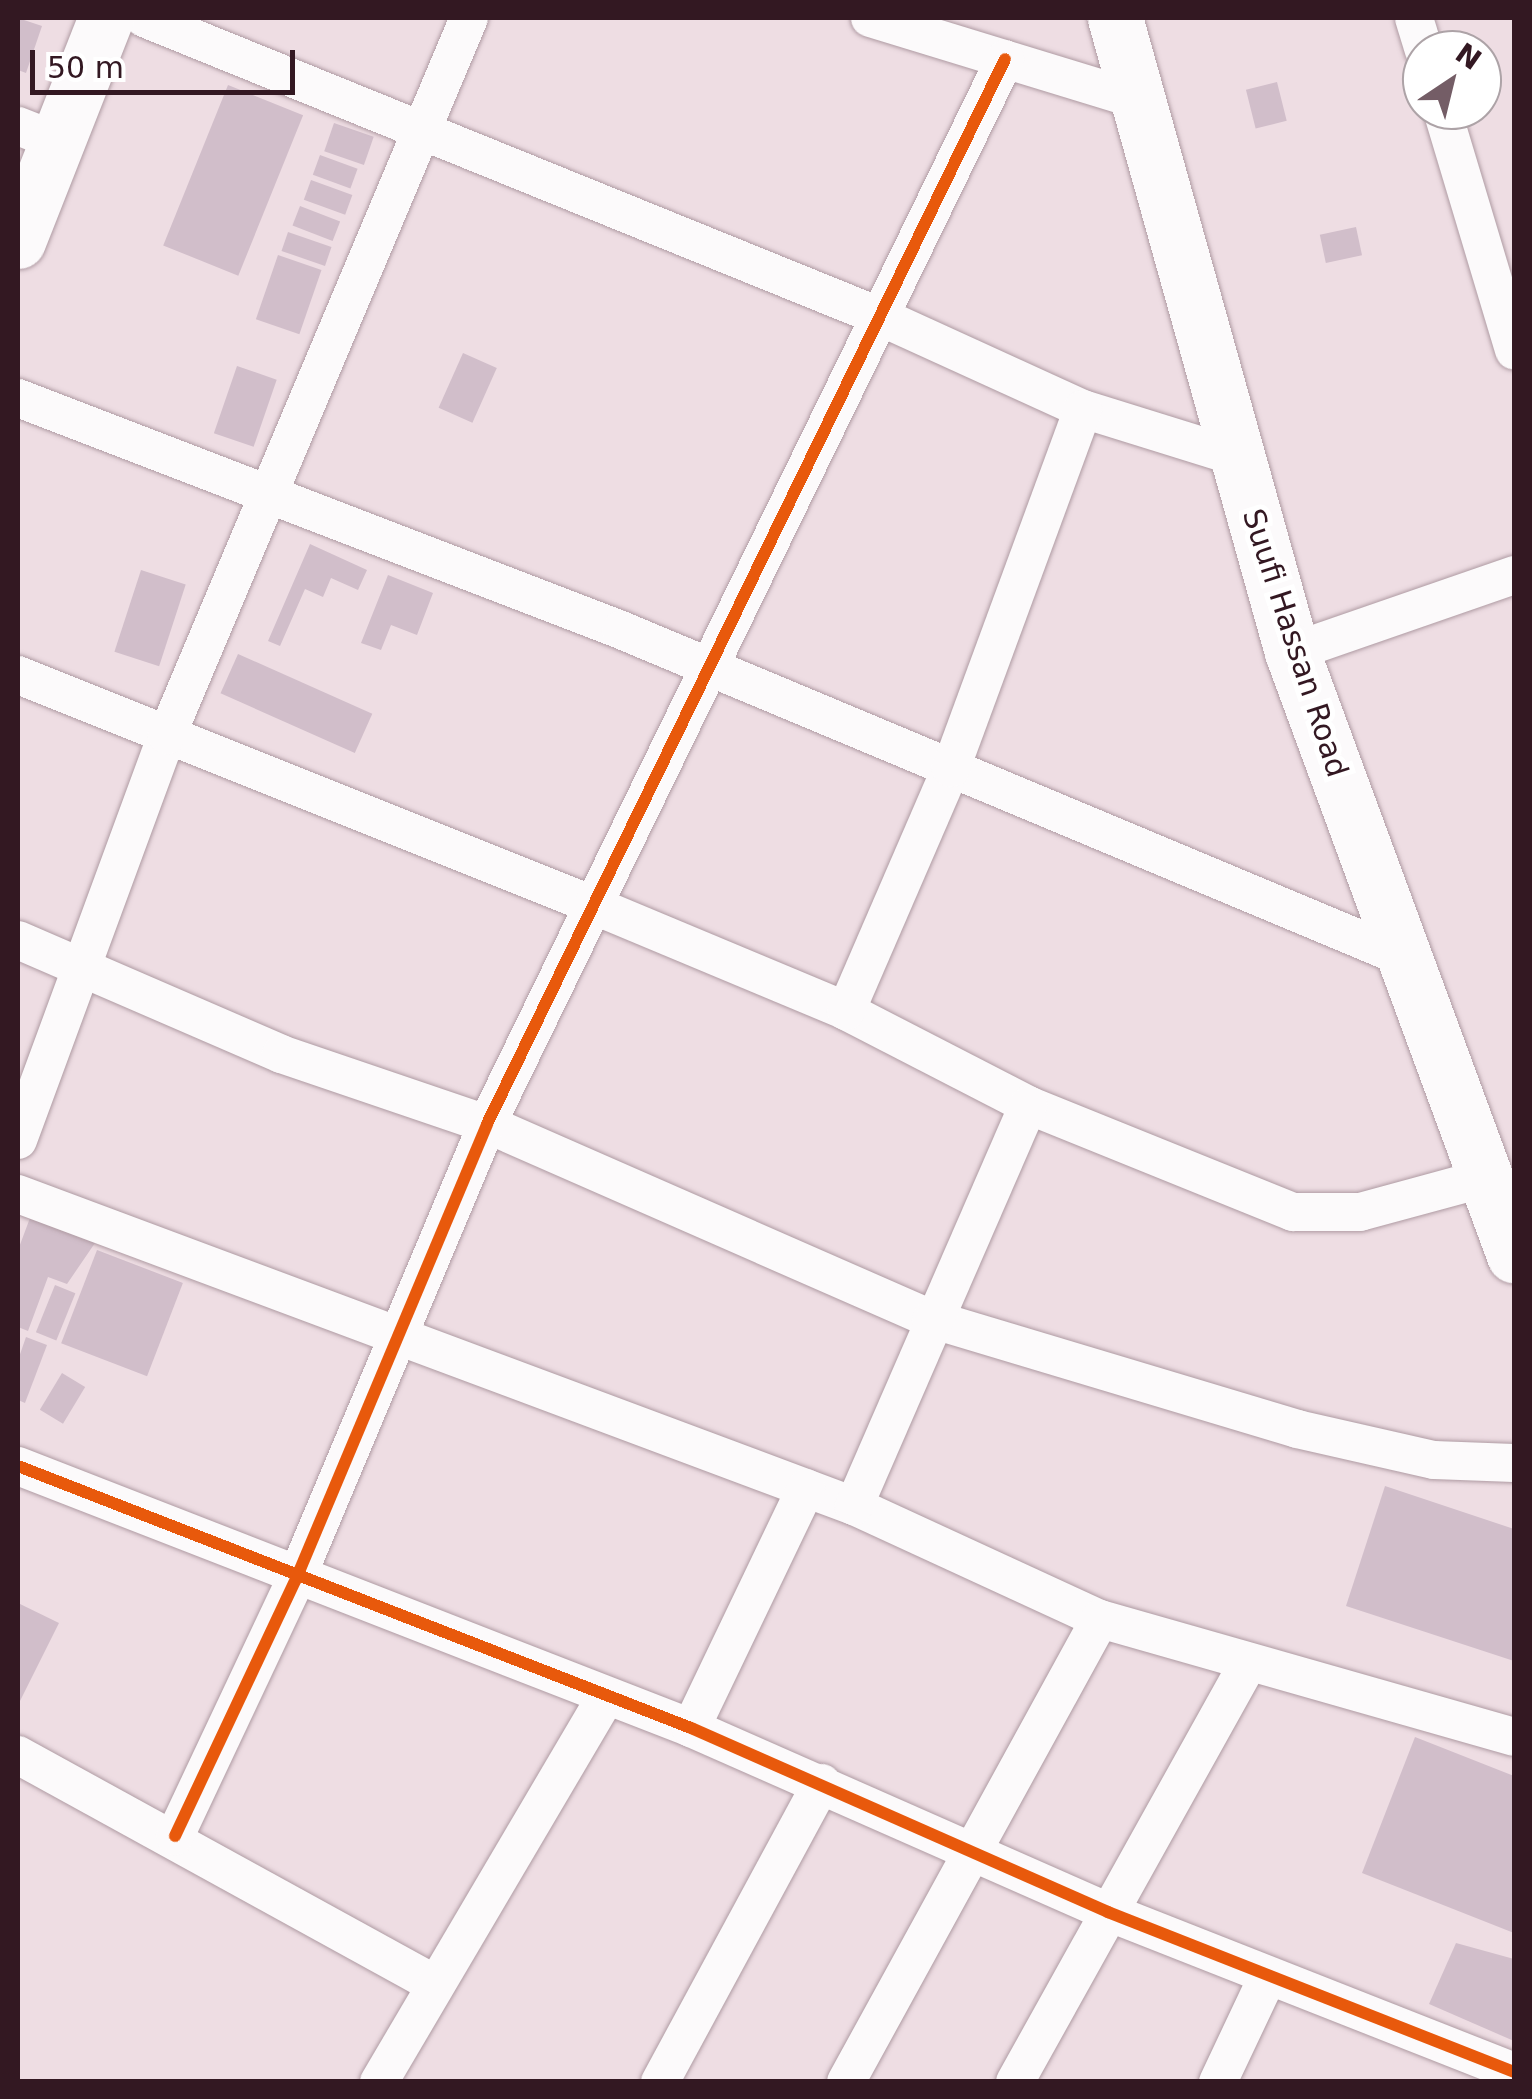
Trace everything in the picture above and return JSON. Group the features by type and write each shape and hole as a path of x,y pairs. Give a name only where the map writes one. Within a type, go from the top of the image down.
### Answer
{"street":[{"path":"18,240 36,134 106,18"},
{"path":"144,18 881,317 1083,409 1234,456"},
{"path":"18,1140 167,735 468,18"},
{"path":"870,18 1138,100"},
{"name":"Suufi Hassan Road","path":"1116,18 1234,456 1292,652 1489,1177 1514,1255"},
{"path":"174,1836 296,1579 487,1124 593,904 683,732 705,664 881,317 1005,59"},
{"path":"1448,130 1514,350"},
{"path":"18,398 266,499 705,664 1408,959"},
{"path":"846,1011 951,768 1083,409"},
{"path":"1292,652 1514,575"},
{"path":"18,675 593,904 846,1011 1028,1105 1293,1212 1360,1212 1489,1177"},
{"path":"18,940 281,1054 487,1124 930,1319 1297,1429 1434,1460 1514,1462"},
{"path":"854,1506 930,1319 1028,1105"},
{"path":"18,1194 400,1331 854,1506 1100,1618 1246,1667 1514,1737"},
{"path":"18,1466 296,1579 691,1728 972,1848 1108,1912 1514,2072"},
{"path":"691,1728 806,1488"},
{"path":"846,2082 1100,1618"},
{"path":"1015,2082 1246,1667"},
{"path":"379,2082 432,1983 606,1697"},
{"path":"18,1754 174,1836 432,1983"},
{"path":"660,2082 822,1783"},
{"path":"1218,2082 1268,1976"}],"building":[{"path":"18,18 42,26 26,73 18,70"},
{"path":"1277,82 1287,121 1256,129 1246,90"},
{"path":"228,85 303,115 238,276 163,245"},
{"path":"334,123 374,137 364,165 324,151"},
{"path":"320,155 358,169 350,188 313,175"},
{"path":"311,180 352,195 345,215 304,200"},
{"path":"300,206 340,221 333,241 292,226"},
{"path":"1356,227 1362,255 1326,263 1320,235"},
{"path":"288,232 331,247 325,266 281,251"},
{"path":"278,255 321,270 299,334 256,319"},
{"path":"463,353 497,368 472,423 439,408"},
{"path":"237,366 277,380 254,447 214,433"},
{"path":"310,544 367,570 358,590 331,578 323,597 305,589 280,646 268,641"},
{"path":"141,570 186,585 159,666 114,652"},
{"path":"388,575 433,593 417,635 391,625 381,650 361,643"},
{"path":"238,654 372,714 355,753 221,693"},
{"path":"30,1218 95,1243 67,1284 48,1277 28,1331 18,1327 18,1250"},
{"path":"97,1250 183,1283 147,1376 61,1343"},
{"path":"55,1285 75,1293 56,1341 36,1332"},
{"path":"26,1337 47,1345 25,1403 18,1400 18,1360"},
{"path":"62,1373 85,1387 63,1424 40,1410"},
{"path":"1385,1486 1514,1529 1514,1661 1346,1606"},
{"path":"18,1603 59,1623 18,1705"},
{"path":"1415,1737 1514,1776 1514,1933 1362,1873"},
{"path":"1456,1943 1514,1959 1514,2041 1429,2004"}],"cycle path":[{"path":"175,1836 296,1579 487,1124 1005,59"},
{"path":"18,1466 691,1728 1108,1912 1514,2072"}]}
